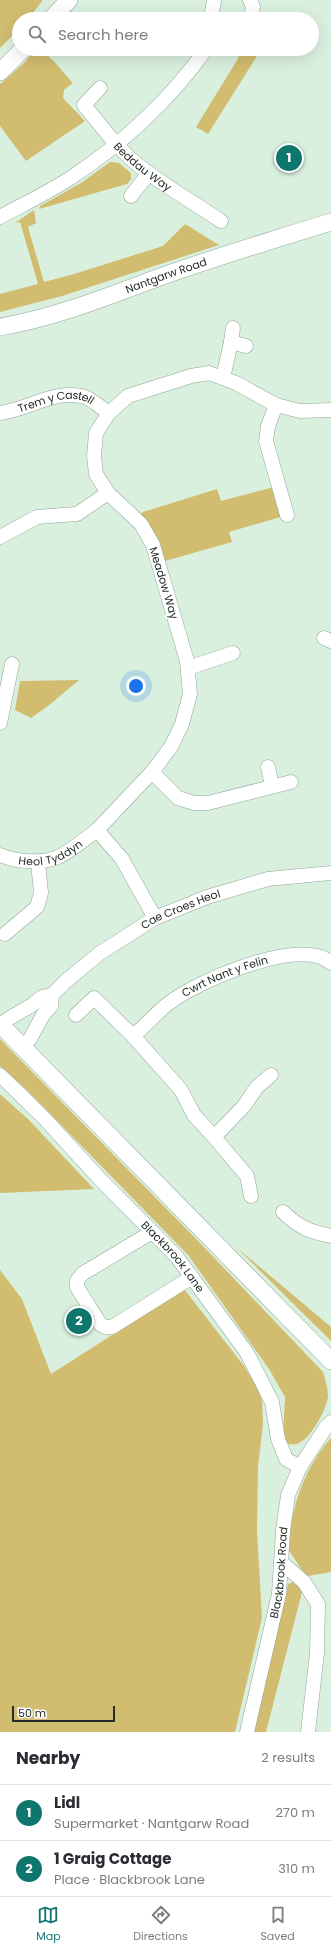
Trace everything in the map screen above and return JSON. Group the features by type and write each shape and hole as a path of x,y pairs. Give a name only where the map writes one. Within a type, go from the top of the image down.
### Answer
{"main road":[{"path":"58,12 69,0"},
{"path":"0,72 16,56"},
{"name":"Nantgarw Road","path":"0,327 79,306 187,268 331,222"},
{"path":"1,1025 331,1361"}],"street":[{"path":"212,12 214,0"},
{"path":"250,0 253,8 252,12"},
{"name":"Beddau Way","path":"200,56 168,95 116,144 131,159 149,173 221,220"},
{"path":"0,217 72,177 116,144 84,105 100,88"},
{"path":"131,196 149,173"},
{"path":"223,378 232,342 232,328"},
{"path":"232,342 246,346"},
{"name":"Meadow Way","path":"97,830 152,772 172,747 182,724 190,694 187,661 153,546 142,524 108,493 96,474 94,456 96,433 109,412 128,396 191,376 209,373 236,383 276,405 300,411 331,410"},
{"name":"Trem y Castell","path":"0,413 14,412 63,395 85,397 109,412"},
{"path":"276,405 268,426 266,441 287,491 287,515"},
{"path":"0,537 37,517 77,514 108,493"},
{"path":"188,668 233,653"},
{"path":"0,723 4,684 12,664"},
{"path":"268,767 272,786"},
{"path":"152,772 178,798 194,803 208,804 291,782"},
{"path":"97,830 122,859 155,918"},
{"name":"Heol Tyddyn","path":"0,855 23,861 38,862 59,857 97,830"},
{"path":"5,934 37,906 41,893 38,862"},
{"name":"Cae Croes Heol","path":"1,1025 8,1018 32,1005 42,997 52,995 66,981 100,953 155,918 207,897 268,879 331,873"},
{"name":"Cwrt Nant y Felin","path":"133,1036 169,1002 212,979 262,960 295,954 321,957 331,963"},
{"name":"Cae Croes Heol","path":"23,1047 30,1039 43,1015 51,1006 52,995"},
{"path":"76,1016 94,998 133,1036 181,1090 194,1115 247,1176 251,1196"},
{"name":"Blackbrook Lane","path":"0,1075 45,1119 98,1177 177,1258 192,1277 247,1353 272,1402 278,1439 286,1458 300,1467"},
{"path":"214,1137 244,1106 257,1087 271,1075"},
{"path":"283,1212 298,1226 311,1232 331,1236"},
{"path":"152,1232 82,1274 79,1278 77,1287 100,1324 105,1327 112,1327 192,1277"},
{"name":"Blackbrook Road","path":"247,1732 279,1594 283,1531 288,1495 300,1467 326,1427 331,1422"},
{"path":"281,1562 304,1582 318,1604 317,1653 308,1732"}],"shaded area":[{"path":"0,0 43,0 34,12 12,12 12,36 0,48"},
{"path":"30,56 50,57 73,83 64,90 63,98 85,121 26,161 0,126 0,84 24,63"},
{"path":"238,56 257,56 208,134 196,127 239,57"},
{"path":"110,162 119,163 131,173 131,179 127,184 39,209 40,206 81,183"},
{"path":"34,210 36,223 28,227 44,282 163,246 185,224 219,245 62,296 0,312 0,294 38,284 20,222 15,223"},
{"path":"278,486 287,515 229,532 232,542 158,563 134,518 143,512 217,489 221,501"},
{"path":"79,680 31,718 15,710 20,681"},
{"path":"0,1039 202,1245 323,1372 328,1390 327,1402 317,1423 307,1437 302,1441 296,1444 288,1444 283,1436 285,1397 269,1369 188,1255 28,1091 0,1066"},
{"path":"0,1094 29,1120 94,1189 0,1193"},
{"path":"236,1247 331,1327 331,1341"},
{"path":"0,1270 22,1299 51,1374 184,1289 244,1366 257,1387 262,1401 263,1424 258,1467 257,1531 262,1618 235,1732 0,1732"},
{"path":"331,1438 331,1572 308,1576 288,1550 292,1520 300,1490 306,1476 321,1450"},
{"path":"293,1582 299,1584 302,1592 266,1732 253,1732 288,1584"}],"place":[{"name":"Lidl","path":"289,158"},
{"name":"1 Graig Cottage","path":"79,1321"}]}
